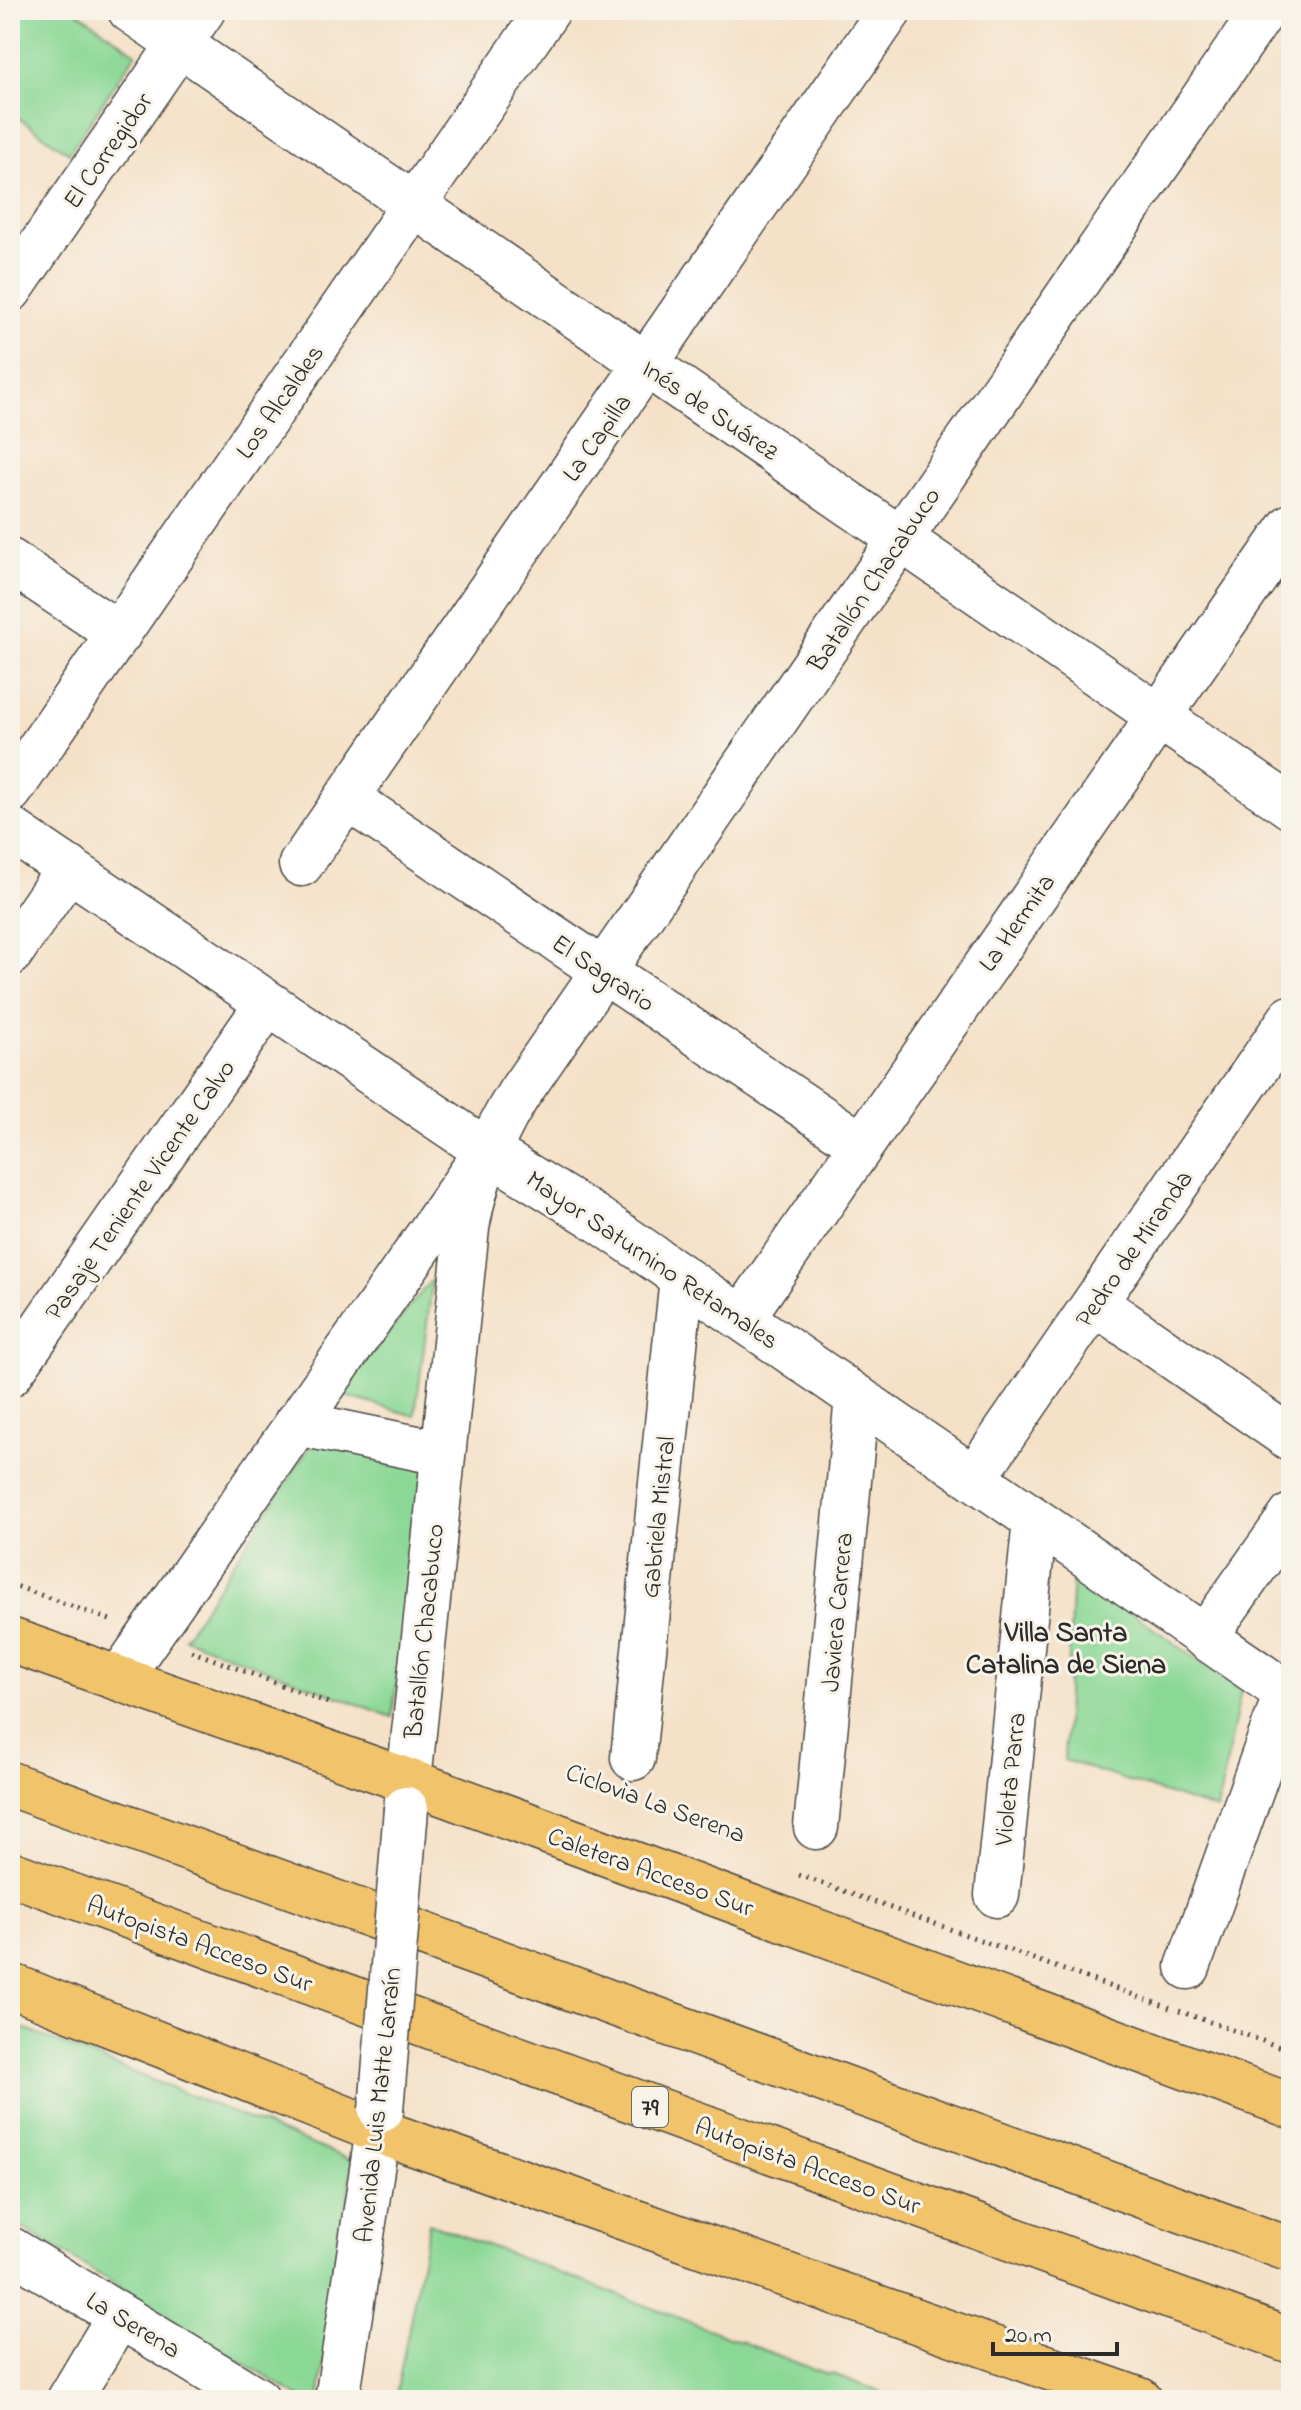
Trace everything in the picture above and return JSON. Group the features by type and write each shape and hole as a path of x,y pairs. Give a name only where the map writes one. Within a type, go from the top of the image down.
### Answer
{"main road":[{"name":"Caletera Acceso Sur","path":"10,1640 120,1678 407,1795 1291,2106"},
{"path":"10,1784 1291,2250"},
{"name":"Autopista Acceso Sur","path":"10,1873 1291,2341"},
{"path":"10,1985 1140,2400"}],"street":[{"name":"Inés de Suárez","path":"130,10 192,27 414,205 1291,807"},
{"name":"Los Alcaldes","path":"10,791 548,10"},
{"name":"La Capilla","path":"301,864 890,10"},
{"name":"Batallón Chacabuco","path":"120,1678 487,1151 518,1095 1264,10"},
{"name":"El Corregidor","path":"10,290 192,27"},
{"name":"La Hermita","path":"742,1318 1291,526"},
{"path":"10,561 119,634"},
{"name":"El Sagrario","path":"347,798 862,1145"},
{"name":"Mayor Saturnino Retamales","path":"10,829 487,1151 545,1184 1288,1695"},
{"path":"10,954 69,868"},
{"name":"Pasaje Teniente Vicente Calvo","path":"10,1374 268,1003"},
{"name":"Pedro de Miranda","path":"974,1478 1291,1018"},
{"name":"Batallón Chacabuco","path":"407,1795 467,1228 474,1188 487,1151"},
{"name":"Gabriela Mistral","path":"633,1758 682,1277"},
{"path":"1095,1303 1291,1439"},
{"name":"Javiera Carrera","path":"816,1827 857,1397"},
{"path":"296,1423 441,1453"},
{"path":"1205,1637 1291,1516"},
{"name":"Violeta Parra","path":"997,1895 1035,1520"},
{"path":"1188,1967 1288,1695"},
{"name":"Avenida Luis Matte Larraín","path":"337,2400 379,2120 407,1795"},
{"name":"La Serena","path":"10,2249 258,2400"},
{"path":"69,2400 119,2316"}],"path":[{"path":"10,1584 340,1708"},
{"path":"784,1870 1291,2051"}],"green space":[{"path":"10,10 75,10 136,53 69,153 10,112"},
{"path":"433,1278 415,1416 338,1394"},
{"path":"315,1439 427,1458 392,1717 184,1638"},
{"path":"1073,1571 1241,1691 1217,1810 1064,1760"},
{"path":"10,2023 353,2161 319,2400 304,2400 10,2220"},
{"path":"429,2223 829,2375 831,2373 900,2400 395,2400"}],"district":[{"name":"Villa Santa Catalina de Siena","path":"1066,1647"}]}
